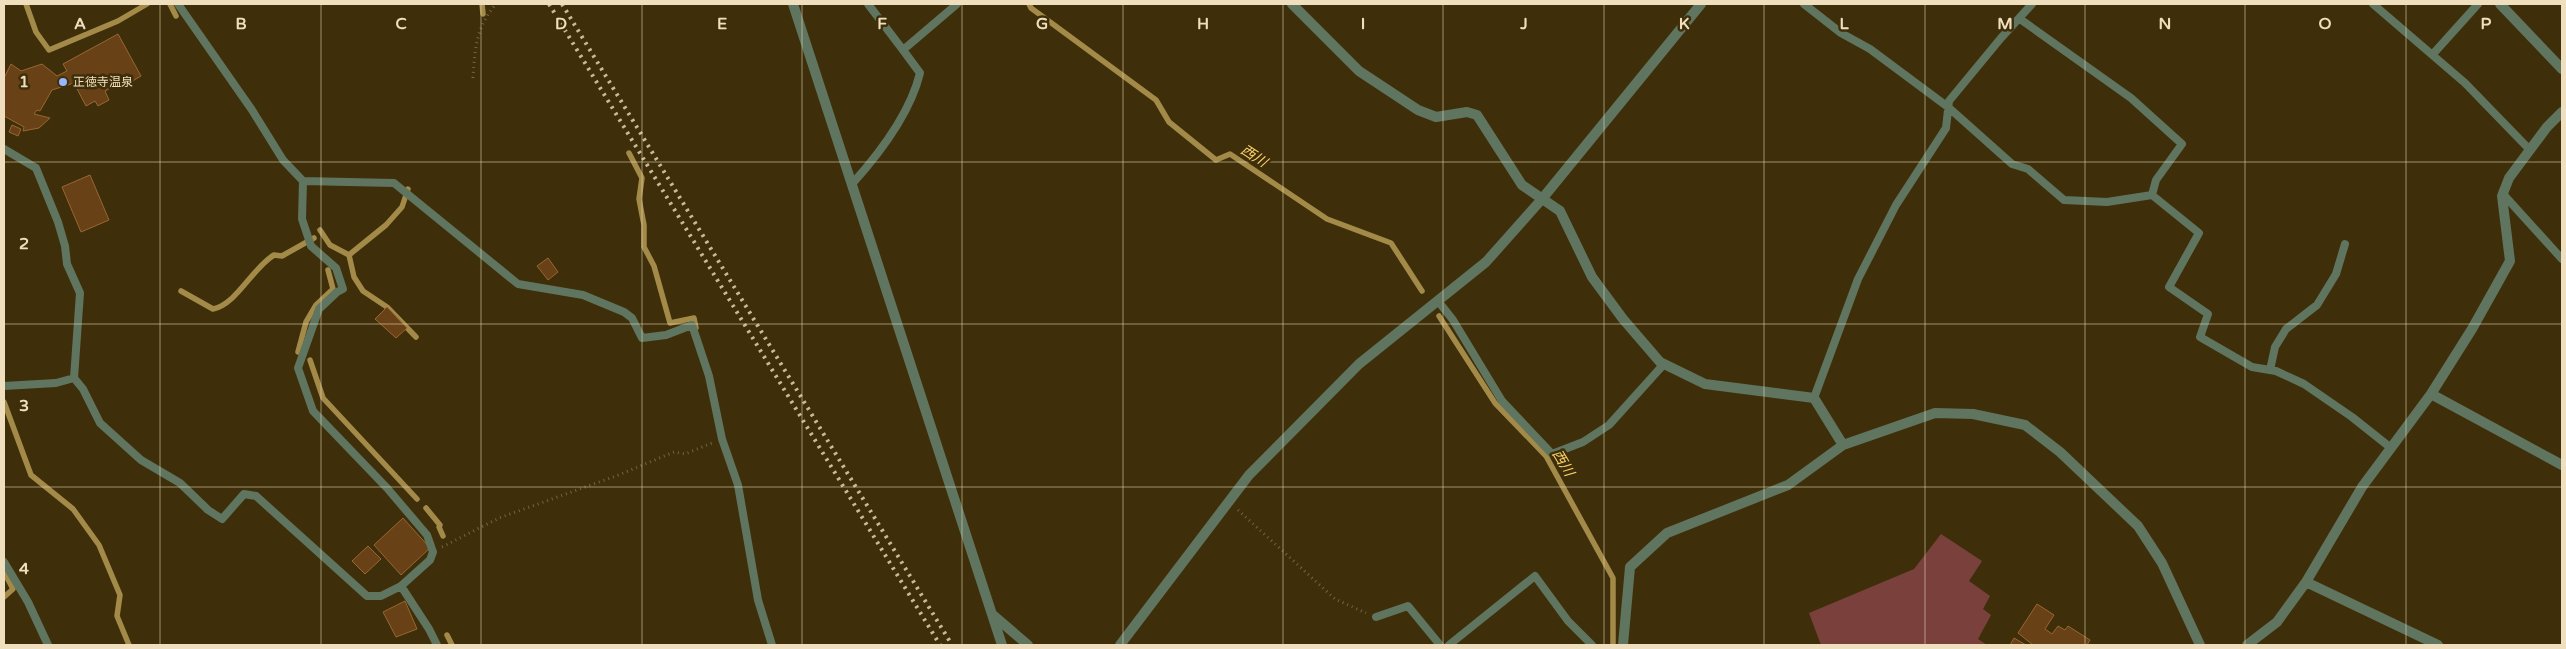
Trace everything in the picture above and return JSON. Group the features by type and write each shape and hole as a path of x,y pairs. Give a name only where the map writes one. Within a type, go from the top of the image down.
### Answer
{"street":[{"path":"793,4 1002,645"},
{"path":"1292,4 1359,72 1418,110 1436,117 1467,112 1477,115 1522,185 1560,211 1592,277 1623,319 1664,364 1705,384 1814,398 1843,445"},
{"path":"1120,645 1249,475 1359,364 1486,262 1542,199 1701,4"},
{"path":"2500,4 2562,69"},
{"path":"2248,645 2277,622 2306,582 2362,487 2432,394 2472,329 2510,261 2503,194 2509,178 2562,112"},
{"path":"2432,394 2562,465"},
{"path":"1623,645 1630,566 1666,533 1788,484 1843,445 1935,413 1973,414 2025,425 2060,452 2138,526 2162,562 2200,645"},
{"path":"2306,582 2438,645"},
{"path":"993,615 1028,645"}],"lane":[{"path":"178,4 252,110 283,160 303,181 394,184 518,284 583,295 624,312 632,318 642,338 666,335 692,325 709,376 722,439 738,485 758,600 772,645"},
{"path":"852,184 872,162 915,94 920,73 868,4"},
{"path":"903,50 957,4"},
{"path":"1804,4 1841,33 1870,49 1948,107 2012,164 2028,169 2064,200 2107,202 2152,195 2199,233 2169,287 2208,314 2200,337 2252,367 2270,370 2304,384 2352,416 2390,448"},
{"path":"1814,398 1858,280 1896,205 1946,128 1949,101 2032,4"},
{"path":"2373,4 2433,54 2530,150"},
{"path":"2433,54 2478,4"},
{"path":"2020,19 2131,98 2182,144 2156,180 2152,195"},
{"path":"4,149 36,168 58,222 65,246 67,264 80,293 74,378 83,389 100,423 142,460 180,483 208,510 222,519 244,494 256,496 367,596 382,596 401,586 430,560 433,552 427,535 313,410 298,368 319,309 337,292 343,289 336,268 310,246 302,219 303,181"},
{"path":"2503,194 2562,259"},
{"path":"2270,370 2275,347 2286,329 2317,305 2336,274 2345,244"},
{"path":"1438,301 1453,320 1502,401 1552,454 1583,442 1609,425 1664,364"},
{"path":"4,386 56,384 74,378"},
{"path":"4,562 28,602 48,645"},
{"path":"1449,645 1535,576 1568,621 1592,645"},
{"path":"401,586 429,629 437,645"},
{"path":"1376,617 1408,606 1440,645"}],"path":[{"path":"473,78 477,34 487,15 496,4"},
{"path":"433,552 499,518 616,476 674,452 685,454 722,439"},
{"path":"1229,502 1335,599 1376,617"}],"shaded area":[{"path":"1941,534 1982,561 1969,581 1990,596 1983,609 1991,615 1978,639 1987,645 1821,645 1809,613 1914,569"}],"building":[{"name":"正徳寺温泉","path":"118,34 141,76 126,85 124,81 105,91 109,100 98,106 95,101 86,106 74,83 52,90 40,111 37,110 34,114 50,118 39,128 23,131 24,127 4,116 4,78 11,64 21,71 42,64 57,76 67,71 63,64"},
{"path":"12,125 21,129 18,136 9,132"},
{"path":"90,175 109,220 81,232 62,187"},
{"path":"548,258 558,272 548,280 537,266"},
{"path":"387,307 407,328 396,338 375,319"},
{"path":"403,518 430,548 401,575 374,545"},
{"path":"368,546 381,559 365,574 352,561"},
{"path":"405,601 417,629 396,637 383,612"},
{"path":"2037,604 2054,615 2045,629 2052,634 2058,626 2065,630 2068,626 2090,640 2087,645 2033,645 2018,633"},
{"path":"2014,638 2026,645 2010,645"}],"waterway":[{"path":"26,4 36,32 49,50 118,21 147,4"},
{"path":"170,4 176,16"},
{"path":"482,4 483,14"},
{"name":"西川","path":"1029,4 1031,8 1156,100 1169,122 1216,160 1230,154 1327,219 1391,243 1422,291"},
{"path":"629,153 642,178 639,199 644,225 644,247 654,266 670,323 694,318 696,328"},
{"path":"408,189 402,207 386,225 349,255 354,277 363,291 387,307 416,337"},
{"path":"320,230 330,245 349,255"},
{"path":"181,291 213,309 222,306 274,255 282,256 314,238"},
{"path":"298,352 306,322 316,305 333,289 328,270"},
{"name":"西川","path":"1439,316 1495,403 1546,456 1613,578 1613,645"},
{"path":"310,360 323,398 417,499"},
{"path":"4,402 31,475 73,509 99,545 120,595 117,616 129,645"},
{"path":"426,508 440,525 443,536"},
{"path":"4,572 13,589 4,597"},
{"path":"447,635 452,645"}],"railway":[{"path":"549,4 940,645"},
{"path":"562,4 952,645"}],"place":[{"name":"正徳寺温泉","path":"63,82"}]}
